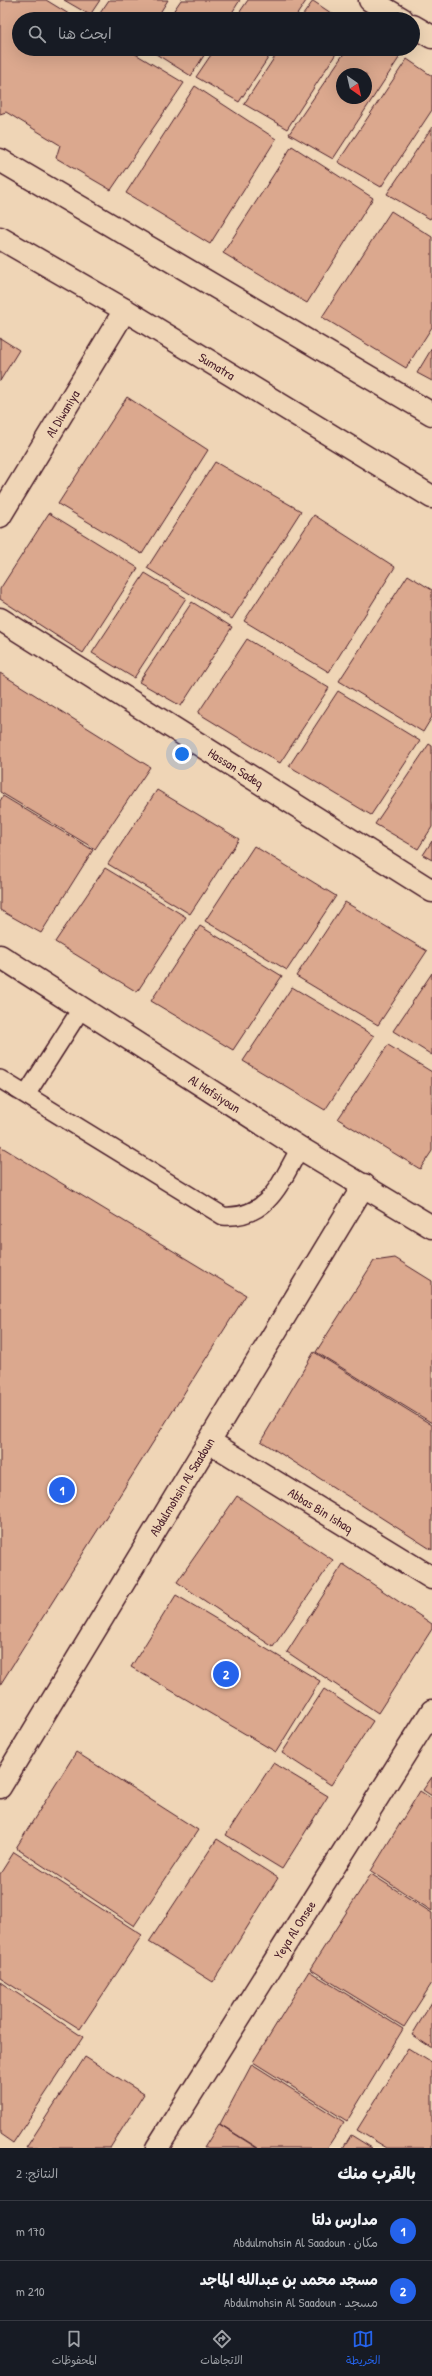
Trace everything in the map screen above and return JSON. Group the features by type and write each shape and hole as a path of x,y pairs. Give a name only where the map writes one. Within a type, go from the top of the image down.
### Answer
{"street":[{"path":"370,0 390,12"},
{"path":"420,30 432,38"},
{"path":"0,160 432,414"},
{"name":"Sumatra","path":"0,238 125,310 432,497"},
{"name":"Al Diwaniya","path":"0,516 125,310"},
{"name":"Hassan Sadeq","path":"0,619 432,891"},
{"name":"Al Hafsiyoun","path":"0,956 80,1009 300,1148 432,1227"},
{"name":"Abdulmohsin Al Saadoun","path":"0,1787 364,1185"},
{"name":"Abbas Bin Ishaq","path":"210,1442 432,1578"},
{"name":"Yeya Al Onsee","path":"157,2148 432,1711"}],"lane":[{"path":"26,1095 80,1009"},
{"path":"0,1079 224,1216 239,1217 255,1210 273,1196 300,1148"}],"building":[{"path":"0,0 46,0 66,12 12,12 12,56 139,56 184,83 111,190 56,158 60,145 6,112 0,114"},
{"path":"64,0 100,0 92,12 85,12"},
{"path":"109,0 168,0 160,12 101,12"},
{"path":"181,0 240,0 232,12 173,12"},
{"path":"248,0 306,1 299,12 240,12"},
{"path":"313,1 330,12 305,12"},
{"path":"159,56 204,56 191,76"},
{"path":"210,56 269,56 239,102 196,77"},
{"path":"275,56 334,56 287,129 244,104"},
{"path":"342,56 396,56 399,58 372,99 372,68 336,68 336,104 369,104 333,159 289,134"},
{"path":"407,59 432,76 432,110 381,187 338,162"},
{"path":"195,86 276,139 210,244 126,193"},
{"path":"432,127 432,216 430,219 387,194"},
{"path":"292,146 373,198 307,303 223,253"},
{"path":"391,211 432,237 432,327 406,368 322,317"},
{"path":"0,338 19,350 0,381"},
{"path":"432,348 432,381 417,373"},
{"path":"127,397 208,450 142,554 58,504"},
{"path":"215,462 301,511 232,619 147,568"},
{"path":"49,513 138,568 83,653 0,599 0,589"},
{"path":"314,515 395,567 329,672 244,621"},
{"path":"145,573 186,598 134,678 92,653"},
{"path":"408,575 432,590 432,717 423,732 339,681"},
{"path":"192,602 232,627 181,706 139,682"},
{"path":"247,639 329,688 280,763 198,713"},
{"path":"0,673 150,767 95,849 0,792"},
{"path":"338,691 420,741 371,815 289,766"},
{"path":"429,744 432,746 432,827 418,849 375,824"},
{"path":"157,790 239,839 190,914 108,864"},
{"path":"3,796 93,850 41,933 0,910 0,801"},
{"path":"432,841 432,860 423,855"},
{"path":"254,846 336,896 287,970 205,921"},
{"path":"105,868 186,917 137,992 55,942"},
{"path":"345,902 427,951 378,1025 296,976"},
{"path":"200,926 282,976 233,1050 151,1001"},
{"path":"432,973 432,1055 393,1031"},
{"path":"292,987 374,1036 325,1110 243,1061"},
{"path":"388,1045 432,1072 432,1151 420,1169 338,1119"},
{"path":"0,1146 246,1295 0,1685"},
{"path":"395,1258 432,1281 432,1423 316,1352 374,1261"},
{"path":"314,1352 432,1425 432,1550 261,1441"},
{"path":"237,1496 333,1560 273,1647 177,1582"},
{"path":"343,1564 432,1624 432,1629 378,1713 287,1652"},
{"path":"176,1595 320,1681 276,1752 131,1667"},
{"path":"324,1689 373,1721 331,1785 282,1753"},
{"path":"76,1752 198,1830 134,1926 16,1848"},
{"path":"273,1763 328,1796 282,1869 226,1835"},
{"path":"432,1777 432,1796 423,1790"},
{"path":"420,1791 432,1799 432,1911 371,1871"},
{"path":"217,1839 278,1878 213,1982 149,1942"},
{"path":"14,1852 142,1935 80,2029 0,1978 0,1874"},
{"path":"371,1874 432,1913 432,1983 404,2027 310,1969"},
{"path":"309,1971 403,2029 347,2121 253,2062"},
{"path":"0,1982 83,2037 13,2143 0,2134"},
{"path":"432,2002 432,2048 412,2035"},
{"path":"408,2048 432,2063 432,2148 387,2148 357,2130"},
{"path":"85,2057 144,2094 110,2148 26,2148"},
{"path":"252,2064 344,2122 327,2148 258,2148 220,2124"},
{"path":"219,2124 257,2148 204,2148"},
{"path":"351,2135 372,2148 343,2148"}],"place":[{"name":"مدارس دلتا","path":"62,1490"},
{"name":"مسجد محمد بن عبدالله الماجد","path":"226,1674"}]}
